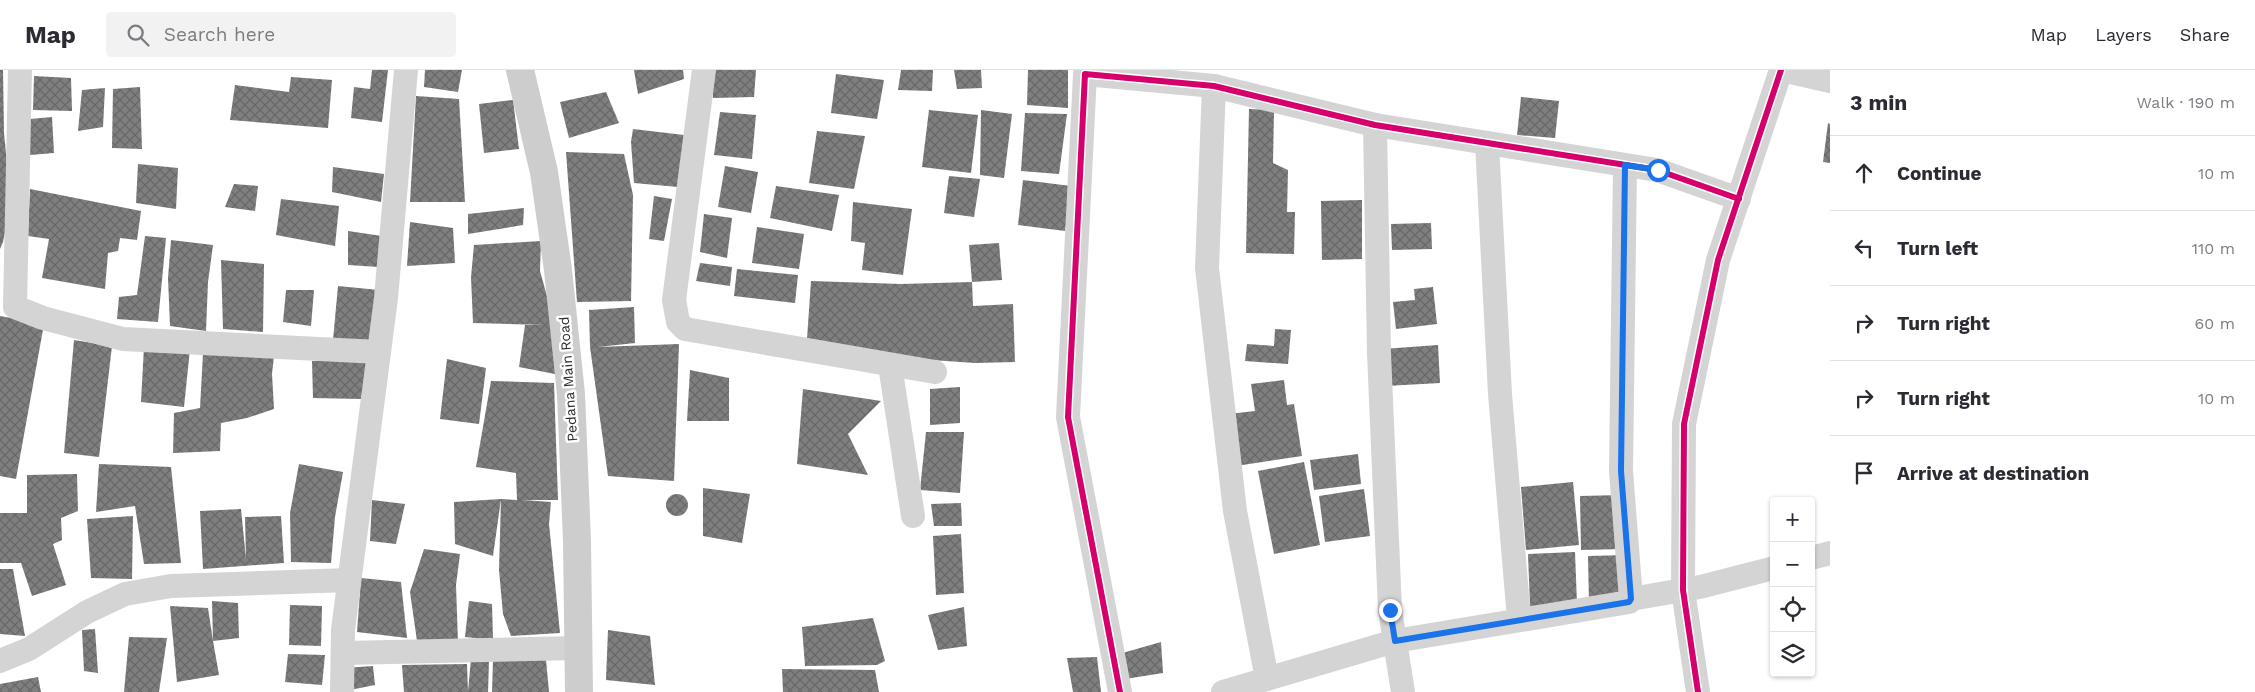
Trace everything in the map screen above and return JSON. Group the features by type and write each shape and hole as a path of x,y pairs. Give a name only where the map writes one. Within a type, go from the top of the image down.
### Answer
{"main road":[{"name":"Pedana Main Road","path":"520,70 544,172 560,289 571,394 577,541 579,692"}],"street":[{"path":"20,70 7,305 43,318 123,339 379,352"},
{"path":"342,692 343,630 386,298 406,70"},
{"path":"704,70 674,300 678,322 685,329 935,372"},
{"path":"1698,692 1683,590 1684,424 1718,260 1781,70 1830,81"},
{"path":"1120,692 1068,417 1085,72 1214,86 1375,125 1658,170 1739,199"},
{"path":"1214,86 1208,268 1235,511 1267,679"},
{"path":"1375,125 1379,353 1390,610 1403,692"},
{"path":"1487,143 1500,394 1519,619"},
{"path":"1625,165 1621,471 1631,599"},
{"path":"890,365 913,516"},
{"path":"1815,557 1830,554"},
{"path":"1223,692 1395,641 1629,602 1631,599 1683,590 1770,569"},
{"path":"0,661 29,649 87,612 125,594 171,586 350,580"},
{"path":"343,653 578,648"}],"building":[{"path":"0,70 3,70 4,133 11,202 0,249"},
{"path":"372,70 388,70 382,122 351,118 354,87 370,89"},
{"path":"425,70 462,70 458,92 424,87"},
{"path":"634,70 683,70 684,79 638,94"},
{"path":"712,70 756,70 754,97 713,98"},
{"path":"901,70 933,70 932,91 898,90"},
{"path":"954,70 981,70 982,88 957,89"},
{"path":"1028,70 1068,70 1068,108 1027,105"},
{"path":"836,74 884,80 877,119 831,113"},
{"path":"34,76 71,78 72,111 33,110"},
{"path":"291,77 332,80 328,128 230,120 235,85 289,92"},
{"path":"140,87 142,149 112,148 113,89"},
{"path":"105,88 103,127 78,131 82,90"},
{"path":"606,92 619,123 569,138 560,102"},
{"path":"416,96 459,99 465,202 410,202"},
{"path":"1521,97 1559,101 1555,138 1517,135"},
{"path":"513,100 519,149 484,153 479,104"},
{"path":"1249,109 1274,110 1273,163 1288,170 1287,212 1295,212 1294,254 1246,253"},
{"path":"929,110 978,115 971,173 922,167"},
{"path":"981,110 1012,114 1004,178 980,175"},
{"path":"720,112 756,115 752,159 714,155"},
{"path":"1025,113 1067,114 1059,174 1021,171"},
{"path":"52,117 54,153 30,155 30,119"},
{"path":"1828,123 1830,124 1830,163 1823,162"},
{"path":"633,129 684,135 678,187 634,183 631,142"},
{"path":"817,131 865,136 854,189 809,183"},
{"path":"566,152 624,154 633,195 631,301 577,302"},
{"path":"138,164 178,168 176,209 136,203"},
{"path":"725,166 758,172 751,213 718,207"},
{"path":"333,167 384,174 381,202 332,192"},
{"path":"949,176 980,179 974,217 944,213"},
{"path":"1023,180 1071,186 1065,231 1018,225"},
{"path":"234,184 258,186 255,211 225,207"},
{"path":"776,186 839,195 832,231 770,218"},
{"path":"30,189 141,211 137,240 120,238 118,251 108,253 105,289 42,278 49,239 28,236"},
{"path":"654,196 672,199 664,241 649,239"},
{"path":"281,199 339,206 335,246 276,235"},
{"path":"1362,200 1362,259 1322,260 1321,201"},
{"path":"853,202 912,209 903,275 862,270 865,243 851,241"},
{"path":"524,208 523,225 468,234 468,214"},
{"path":"704,214 732,218 727,258 700,252"},
{"path":"410,222 453,228 455,263 407,266"},
{"path":"1431,223 1432,249 1392,250 1391,224"},
{"path":"757,227 804,234 799,269 752,263"},
{"path":"348,231 382,236 379,267 348,265"},
{"path":"145,236 166,238 158,322 117,319 119,297 137,295"},
{"path":"171,240 213,245 208,282 206,331 170,326 168,278"},
{"path":"541,241 540,271 555,325 560,375 519,367 525,325 544,325 473,323 471,277 474,245"},
{"path":"999,243 1002,280 972,282 969,245"},
{"path":"221,260 264,264 263,332 223,329"},
{"path":"700,263 732,267 730,286 696,281"},
{"path":"737,269 798,275 795,303 734,296"},
{"path":"811,281 901,284 972,282 973,306 1013,304 1015,362 975,363 931,360 807,339"},
{"path":"338,286 379,290 372,342 333,340"},
{"path":"1433,287 1437,324 1396,329 1393,302 1415,300 1414,289"},
{"path":"286,290 314,290 311,326 283,322"},
{"path":"634,307 635,343 598,347 679,344 674,481 608,476 590,347 589,310"},
{"path":"0,316 44,324 16,479 0,476"},
{"path":"1275,329 1291,330 1288,364 1245,361 1247,344 1274,346"},
{"path":"74,340 112,346 99,457 64,453"},
{"path":"1438,345 1440,383 1386,386 1383,349"},
{"path":"144,347 190,349 184,407 141,402"},
{"path":"203,353 274,356 272,374 274,409 247,418 221,423 220,451 173,453 174,413 200,408"},
{"path":"369,358 361,399 313,398 312,361"},
{"path":"447,359 486,368 479,424 440,419"},
{"path":"690,370 729,378 729,421 687,421"},
{"path":"1284,380 1287,405 1294,404 1302,456 1236,466 1229,414 1255,411 1251,384"},
{"path":"491,381 554,383 558,500 523,500 551,502 549,524 560,633 511,636 503,614 499,570 501,499 517,500 516,473 476,467"},
{"path":"960,387 960,423 930,425 930,389"},
{"path":"803,389 881,401 848,434 868,475 797,464"},
{"path":"926,432 964,432 960,493 920,490"},
{"path":"1358,454 1361,484 1314,490 1310,460"},
{"path":"1304,462 1320,545 1274,554 1258,471"},
{"path":"99,464 171,467 181,563 144,564 135,506 96,512"},
{"path":"299,464 343,472 335,517 331,563 291,562 290,513"},
{"path":"77,474 78,511 61,518 62,540 53,544 66,585 32,596 21,563 0,563 0,513 27,513 27,475"},
{"path":"1573,482 1579,545 1526,550 1521,487"},
{"path":"703,488 750,494 742,543 703,536"},
{"path":"1364,489 1370,536 1325,542 1319,496"},
{"path":"673,494 681,494 688,501 688,509 681,516 673,516 666,509 666,501"},
{"path":"1622,495 1623,549 1581,550 1580,496"},
{"path":"501,499 493,556 455,544 454,502"},
{"path":"372,500 405,504 396,544 370,541"},
{"path":"961,503 962,526 934,526 931,504"},
{"path":"241,509 246,559 245,517 281,516 284,563 203,569 200,511"},
{"path":"133,516 132,579 91,578 87,519"},
{"path":"961,534 964,593 936,595 933,536"},
{"path":"424,549 460,554 456,585 458,643 417,641 410,592"},
{"path":"1575,552 1577,604 1530,606 1528,554"},
{"path":"1627,555 1629,602 1589,604 1588,556"},
{"path":"0,569 13,569 25,636 0,634"},
{"path":"361,578 401,582 407,638 357,632"},
{"path":"212,601 238,603 239,638 213,641"},
{"path":"469,601 492,604 493,640 465,637"},
{"path":"290,605 322,606 321,646 289,645"},
{"path":"170,606 208,608 219,675 177,682"},
{"path":"964,607 967,646 938,650 928,615"},
{"path":"873,618 885,661 877,665 805,666 802,627"},
{"path":"95,629 98,673 84,671 82,630"},
{"path":"608,630 650,636 655,685 606,680"},
{"path":"129,637 167,638 159,692 124,692"},
{"path":"1161,642 1163,673 1125,679 1119,654"},
{"path":"545,649 549,692 492,692 493,661"},
{"path":"288,654 325,655 322,685 285,682"},
{"path":"1097,657 1101,692 1073,692 1067,658"},
{"path":"471,658 489,660 488,692 468,692"},
{"path":"467,664 468,692 404,692 402,665"},
{"path":"373,666 375,685 350,690 343,668"},
{"path":"782,669 875,670 879,692 783,692"},
{"path":"38,677 41,692 0,692 0,684"}],"cycle path":[{"path":"1698,692 1683,590 1684,424 1718,260 1781,70"},
{"path":"1120,692 1068,417 1085,74 1214,86 1375,125 1657,170 1739,199"}],"route":[{"path":"1390,610 1395,641 1629,602 1631,599 1621,471 1625,165 1658,170"}]}
